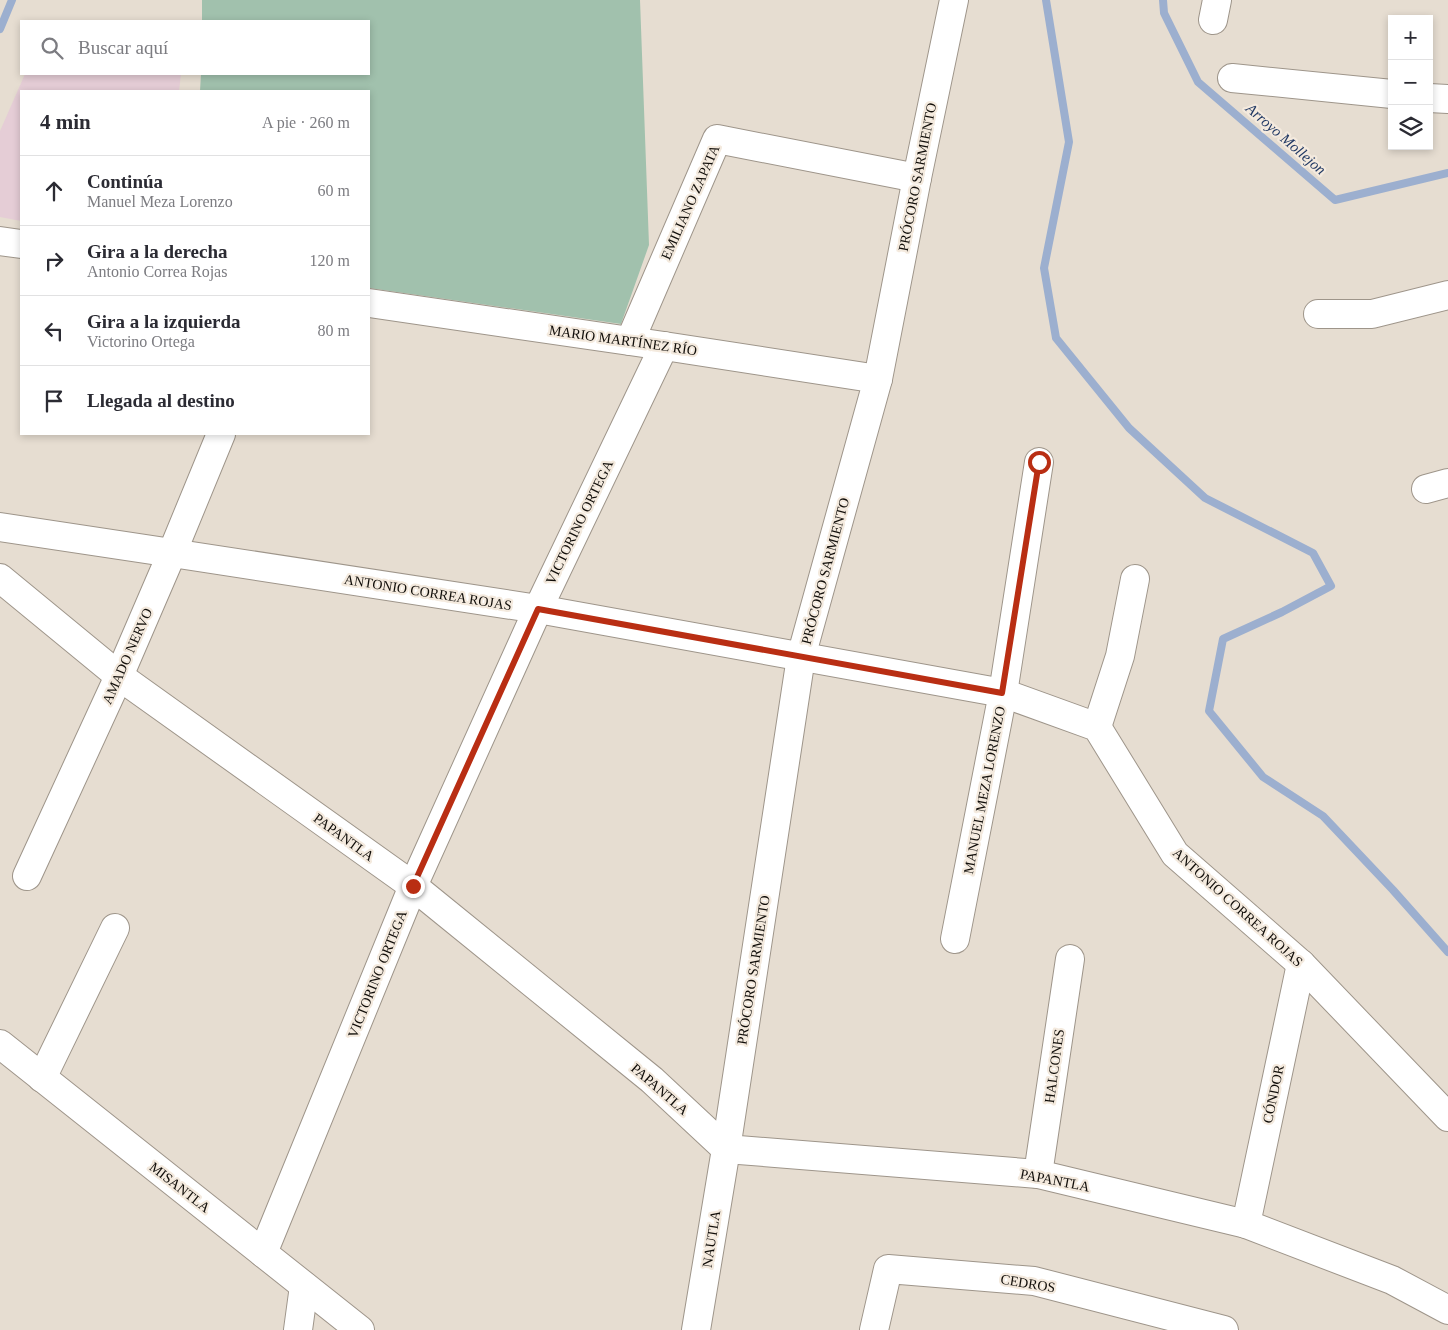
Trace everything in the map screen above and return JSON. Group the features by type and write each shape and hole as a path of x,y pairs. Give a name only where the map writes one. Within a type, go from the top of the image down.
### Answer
{"street":[{"name":"PRÓCORO SARMIENTO","path":"726,1149 801,657 878,379 954,0"},
{"path":"1232,78 1388,94"},
{"path":"1433,98 1448,100"},
{"name":"EMILIANO ZAPATA","path":"630,341 717,139 917,178"},
{"path":"0,240 20,244"},
{"path":"1318,314 1372,314 1448,295"},
{"name":"MARIO MARTÍNEZ RÍO","path":"370,303 878,379"},
{"name":"VICTORINO ORTEGA","path":"263,1253 413,886 538,609 664,346"},
{"name":"AMADO NERVO","path":"27,876 119,676 221,435"},
{"name":"MANUEL MEZA LORENZO","path":"955,939 1002,693 1039,462"},
{"name":"ANTONIO CORREA ROJAS","path":"0,528 172,552 538,609 1002,693 1097,727 1175,854 1301,964 1448,1117"},
{"name":"PAPANTLA","path":"0,578 119,676 413,886 652,1080 726,1149 1038,1174 1246,1224 1392,1280 1448,1310"},
{"path":"1097,727 1120,656 1135,579"},
{"path":"42,1078 115,928"},
{"name":"HALCONES","path":"1038,1174 1070,958"},
{"name":"CÓNDOR","path":"1246,1224 1301,964"},
{"name":"MISANTLA","path":"0,1044 360,1330"},
{"name":"NAUTLA","path":"696,1330 726,1149"},
{"name":"CEDROS","path":"874,1330 888,1269 1034,1281 1224,1330"},
{"path":"298,1330 304,1286"}],"shaded area":[{"path":"25,75 181,75 179,90 20,90 20,221 0,217 0,131"}],"green space":[{"path":"202,0 640,0 649,245 621,324 370,288 370,90 200,90 201,75 370,75 370,20 202,20"}],"waterway":[{"name":"Arroyo Mollejon","path":"0,29 12,0"},
{"path":"1046,0 1069,142 1044,268 1056,338 1129,428 1205,498 1313,553 1331,586 1282,612 1223,639 1209,711 1263,777 1323,816 1448,952"},
{"name":"Arroyo Mollejon","path":"1163,0 1164,13 1198,82 1335,200 1448,173"}],"route":[{"path":"413,886 538,609 1002,693 1039,462"}]}
